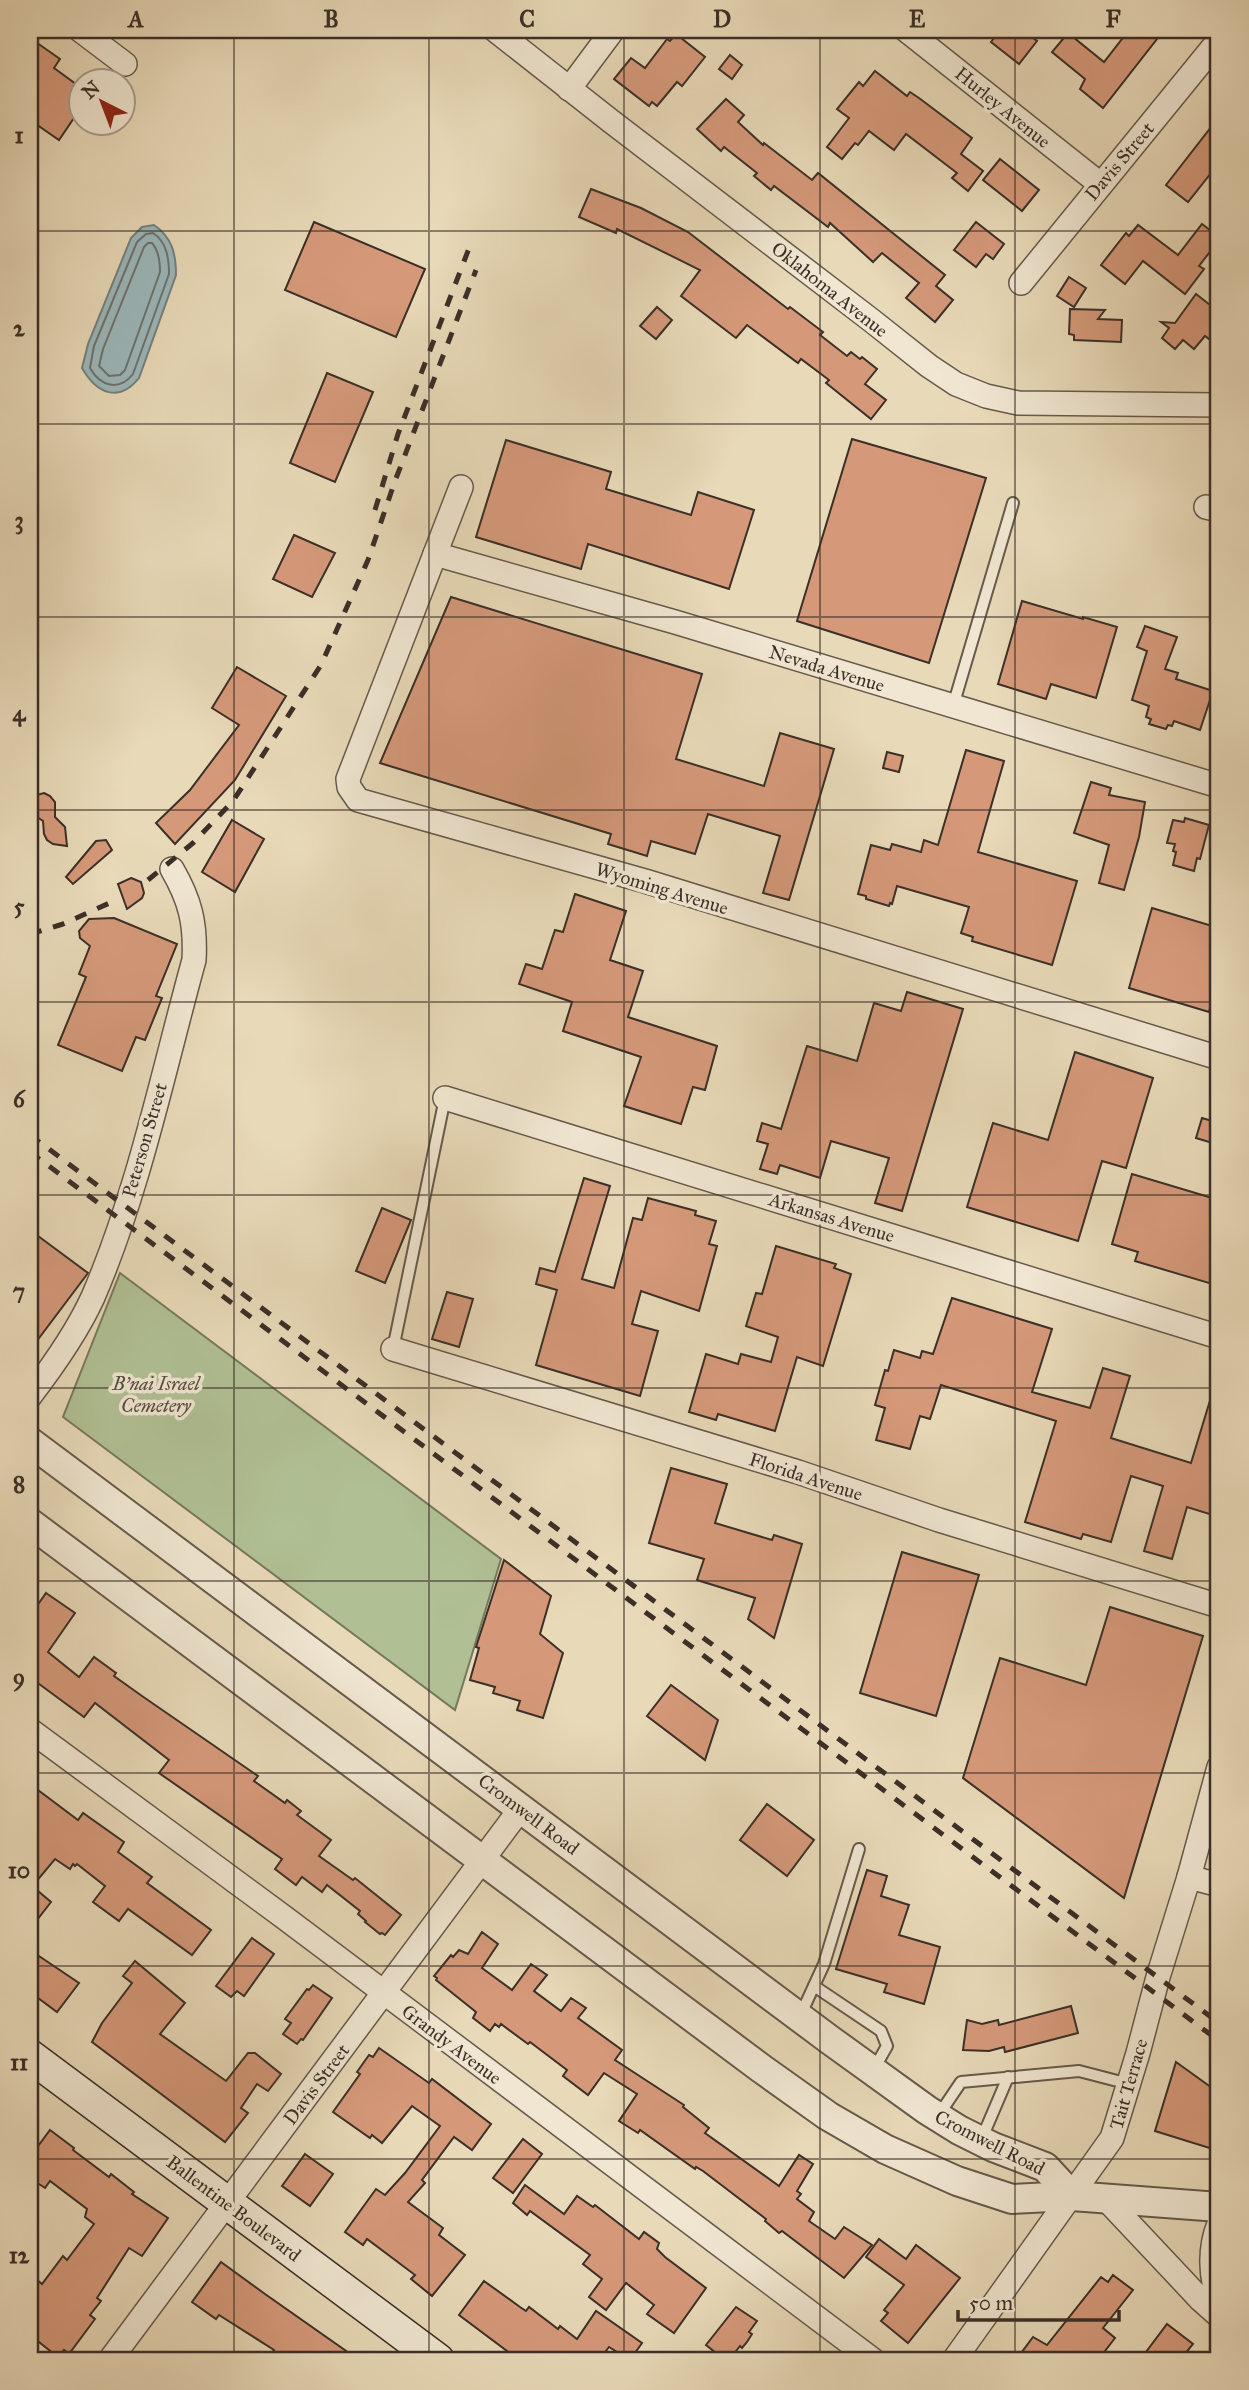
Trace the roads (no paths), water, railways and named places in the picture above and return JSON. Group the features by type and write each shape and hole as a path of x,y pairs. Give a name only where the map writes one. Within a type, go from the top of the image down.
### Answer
{"main road":[{"name":"Ballentine Boulevard","path":"30,2056 438,2360"}],"street":[{"path":"79,30 125,64"},
{"name":"Oklahoma Avenue","path":"495,30 929,366 956,384 986,396 1018,404 1219,405"},
{"path":"569,89 613,30"},
{"name":"Hurley Avenue","path":"906,30 1100,184"},
{"name":"Davis Street","path":"1021,283 1219,40"},
{"name":"Wyoming Avenue","path":"461,487 348,779 349,787 358,800 645,881 1219,1058"},
{"name":"Nevada Avenue","path":"435,554 675,622 1219,786"},
{"name":"Peterson Street","path":"30,1396 75,1329 92,1298 132,1185 187,986 194,950 192,914 184,890 172,869"},
{"name":"Arkansas Avenue","path":"444,1098 1219,1338"},
{"name":"Florida Avenue","path":"393,1349 798,1472 939,1520 1219,1606"},
{"name":"Cromwell Road","path":"30,1442 873,2071 938,2116 981,2141 1045,2167 1072,2196"},
{"name":"Cromwell Road","path":"30,1523 828,2116 884,2149 957,2181 1012,2199 1072,2196"},
{"name":"Grandy Avenue","path":"30,1730 873,2360"},
{"name":"Tait Terrace","path":"954,2360 1112,2138 1219,1767"},
{"name":"Davis Street","path":"110,2360 521,1808"},
{"path":"1189,1877 1219,1885"},
{"path":"1072,2196 1219,2207"},
{"path":"1106,2199 1219,2316"},
{"path":"1219,2224 1213,2248 1212,2273 1219,2301"}],"lane":[{"path":"953,706 1013,503"},
{"path":"393,1349 444,1098"},
{"path":"799,2017 824,1964 859,1849"},
{"path":"814,1986 881,2031 887,2046 873,2071"},
{"path":"938,2116 961,2082 1079,2071 1129,2084"},
{"path":"981,2141 1008,2077"}],"water":[{"path":"154,225 165,235 172,247 176,275 139,378 124,391 109,392 94,384 82,368 88,344 131,238 142,227"}],"railway":[{"path":"375,510 398,434 471,243"},
{"path":"148,880 193,843 233,801 321,665 368,560 395,481 476,270"},
{"path":"30,934 63,924 114,901"},
{"path":"30,1135 1219,2023"},
{"path":"30,1152 1219,2041"}],"park label":[{"name":"B’nai Israel Cemetery","path":"156,1394"}]}
